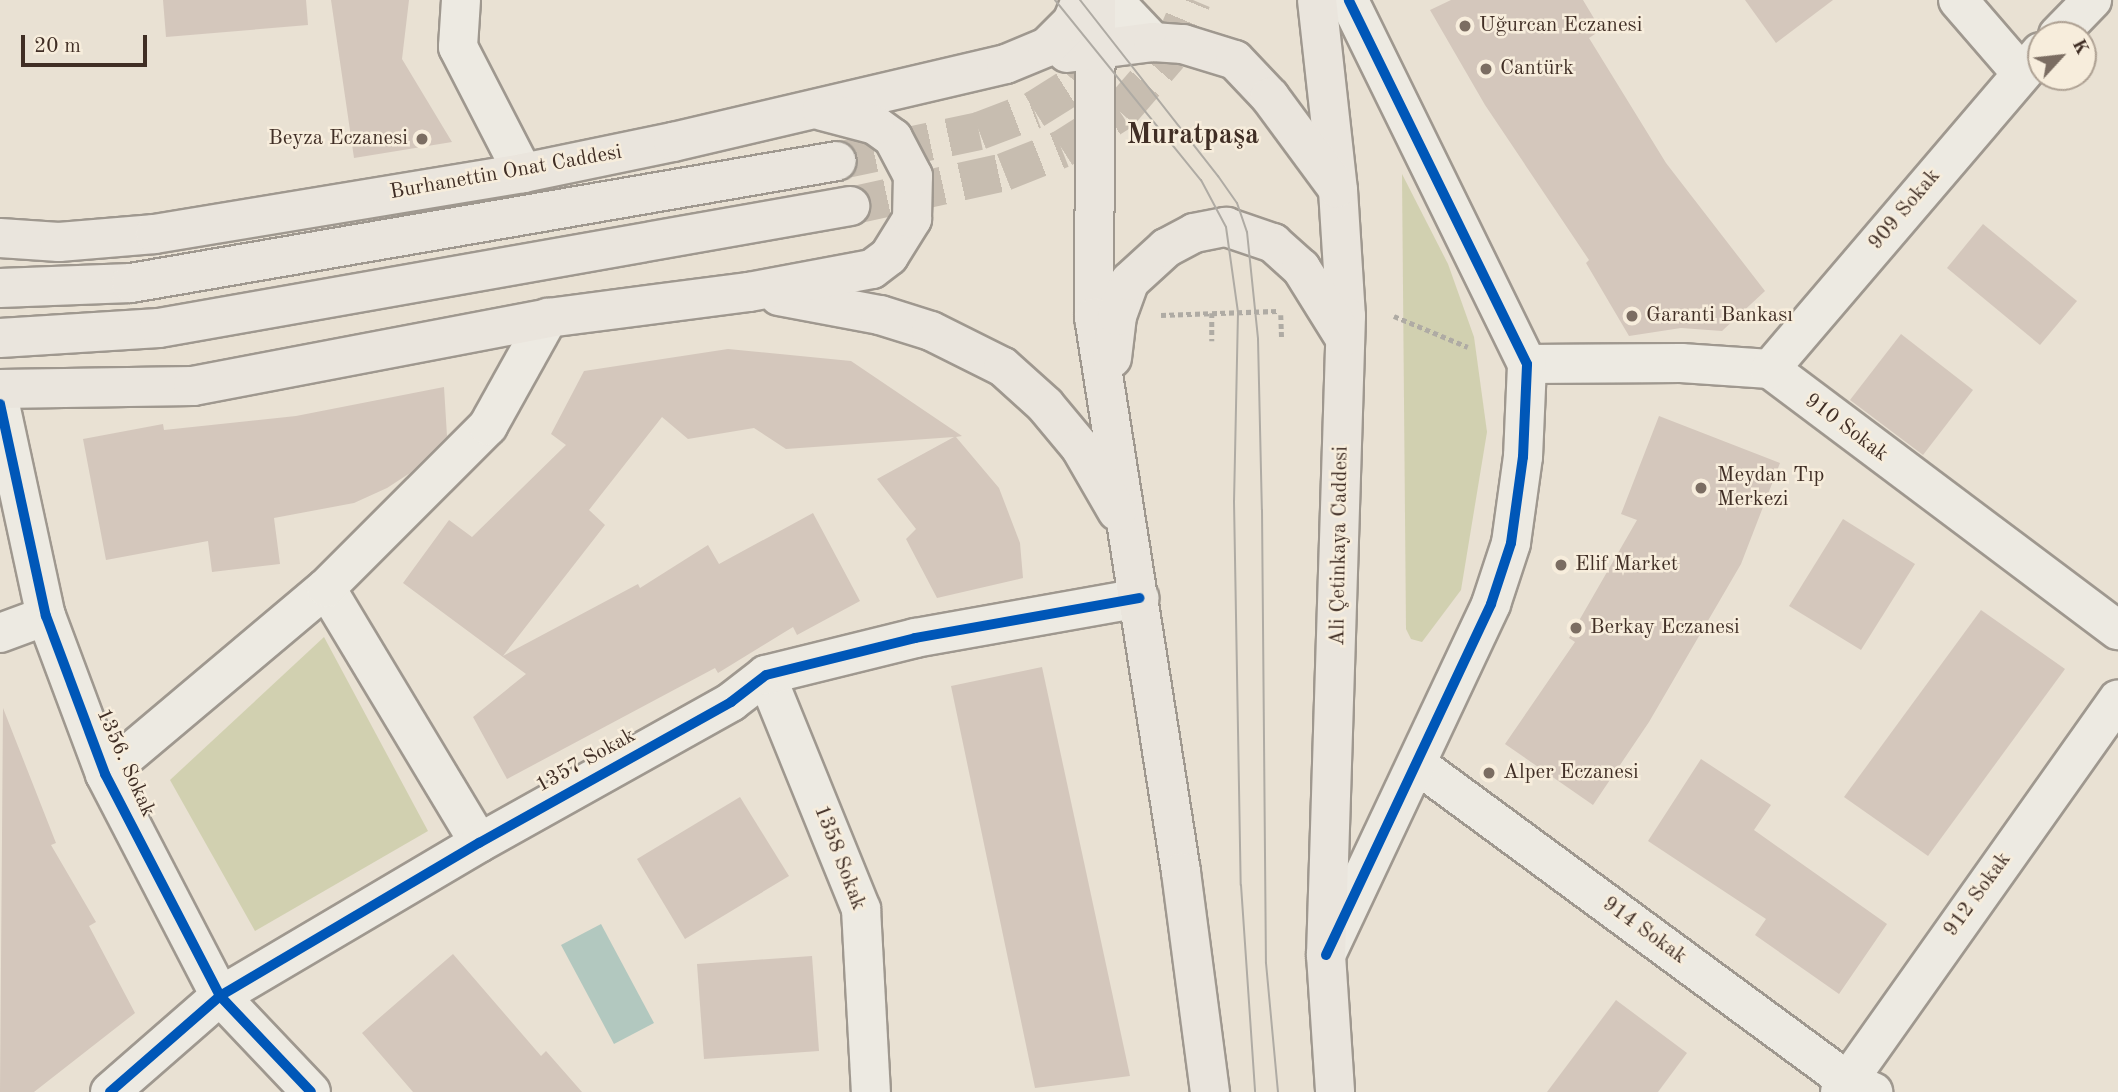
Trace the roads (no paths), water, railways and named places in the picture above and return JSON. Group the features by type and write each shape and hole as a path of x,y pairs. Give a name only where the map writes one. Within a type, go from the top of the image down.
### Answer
{"main road":[{"path":"1006,64 1047,47 1072,22 1081,0"},
{"path":"1096,0 1093,49 1094,317 1139,598 1210,1092"},
{"name":"Ali Çetinkaya Caddesi","path":"1317,0 1338,190 1326,955 1335,1092"},
{"path":"1006,64 1153,42 1183,44 1235,60 1270,97 1338,190"},
{"name":"Burhanettin Onat Caddesi","path":"0,238 59,242 155,234 523,173 817,110 1006,64"},
{"path":"0,389 193,386 548,318 749,292 872,269 889,256 912,219 913,176 892,138 876,125 817,110"},
{"path":"0,288 131,283 837,160"},
{"path":"0,338 159,328 850,206"},
{"path":"1108,393 1117,316 1130,281 1166,248 1194,233 1226,227 1273,243 1300,268 1336,325"},
{"path":"749,292 880,315 931,331 1003,367 1045,405 1080,447 1128,530"}],"street":[{"path":"461,0 458,47 523,173"},
{"path":"1113,0 1153,42"},
{"path":"1326,955 1418,765 1491,604 1511,543 1523,457 1527,364 1349,0"},
{"path":"1958,0 2027,60"},
{"path":"2072,21 2092,0"},
{"name":"909 Sokak","path":"1770,369 2027,68"},
{"path":"105,774 326,588 488,426 548,318"},
{"path":"1527,364 1681,363 1770,369"},
{"name":"910 Sokak","path":"1770,369 2118,630"},
{"name":"1356. Sokak","path":"0,404 46,616 105,774 219,996 310,1092"},
{"path":"326,588 479,843"},
{"name":"1357 Sokak","path":"110,1092 219,996 479,843 731,702 766,675 915,638 1139,598"},
{"path":"0,633 46,616"},
{"name":"1358 Sokak","path":"766,675 861,909 871,1092"},
{"name":"912 Sokak","path":"1853,1088 2118,700"},
{"name":"914 Sokak","path":"1418,765 1853,1088"}],"tunnel":[{"path":"850,206 1004,172 1062,149 1120,112 1169,55 1192,0"},
{"path":"837,161 979,131 1034,110 1077,83 1111,42"}],"tram line":[{"path":"1055,0 1201,180 1226,227 1238,312 1234,501 1241,885 1255,1092"},
{"path":"1080,0 1218,176 1237,203 1247,232 1258,339 1266,963 1278,1092"}],"place":[{"name":"Uğurcan Eczanesi","path":"1465,26"},
{"name":"Cantürk","path":"1486,69"},
{"name":"Beyza Eczanesi","path":"422,139"},
{"name":"Garanti Bankası","path":"1632,316"},
{"name":"Meydan Tıp Merkezi","path":"1701,488"},
{"name":"Elif Market","path":"1561,565"},
{"name":"Berkay Eczanesi","path":"1576,628"},
{"name":"Alper Eczanesi","path":"1489,773"}],"district":[{"name":"Muratpaşa","path":"1193,136"}]}
